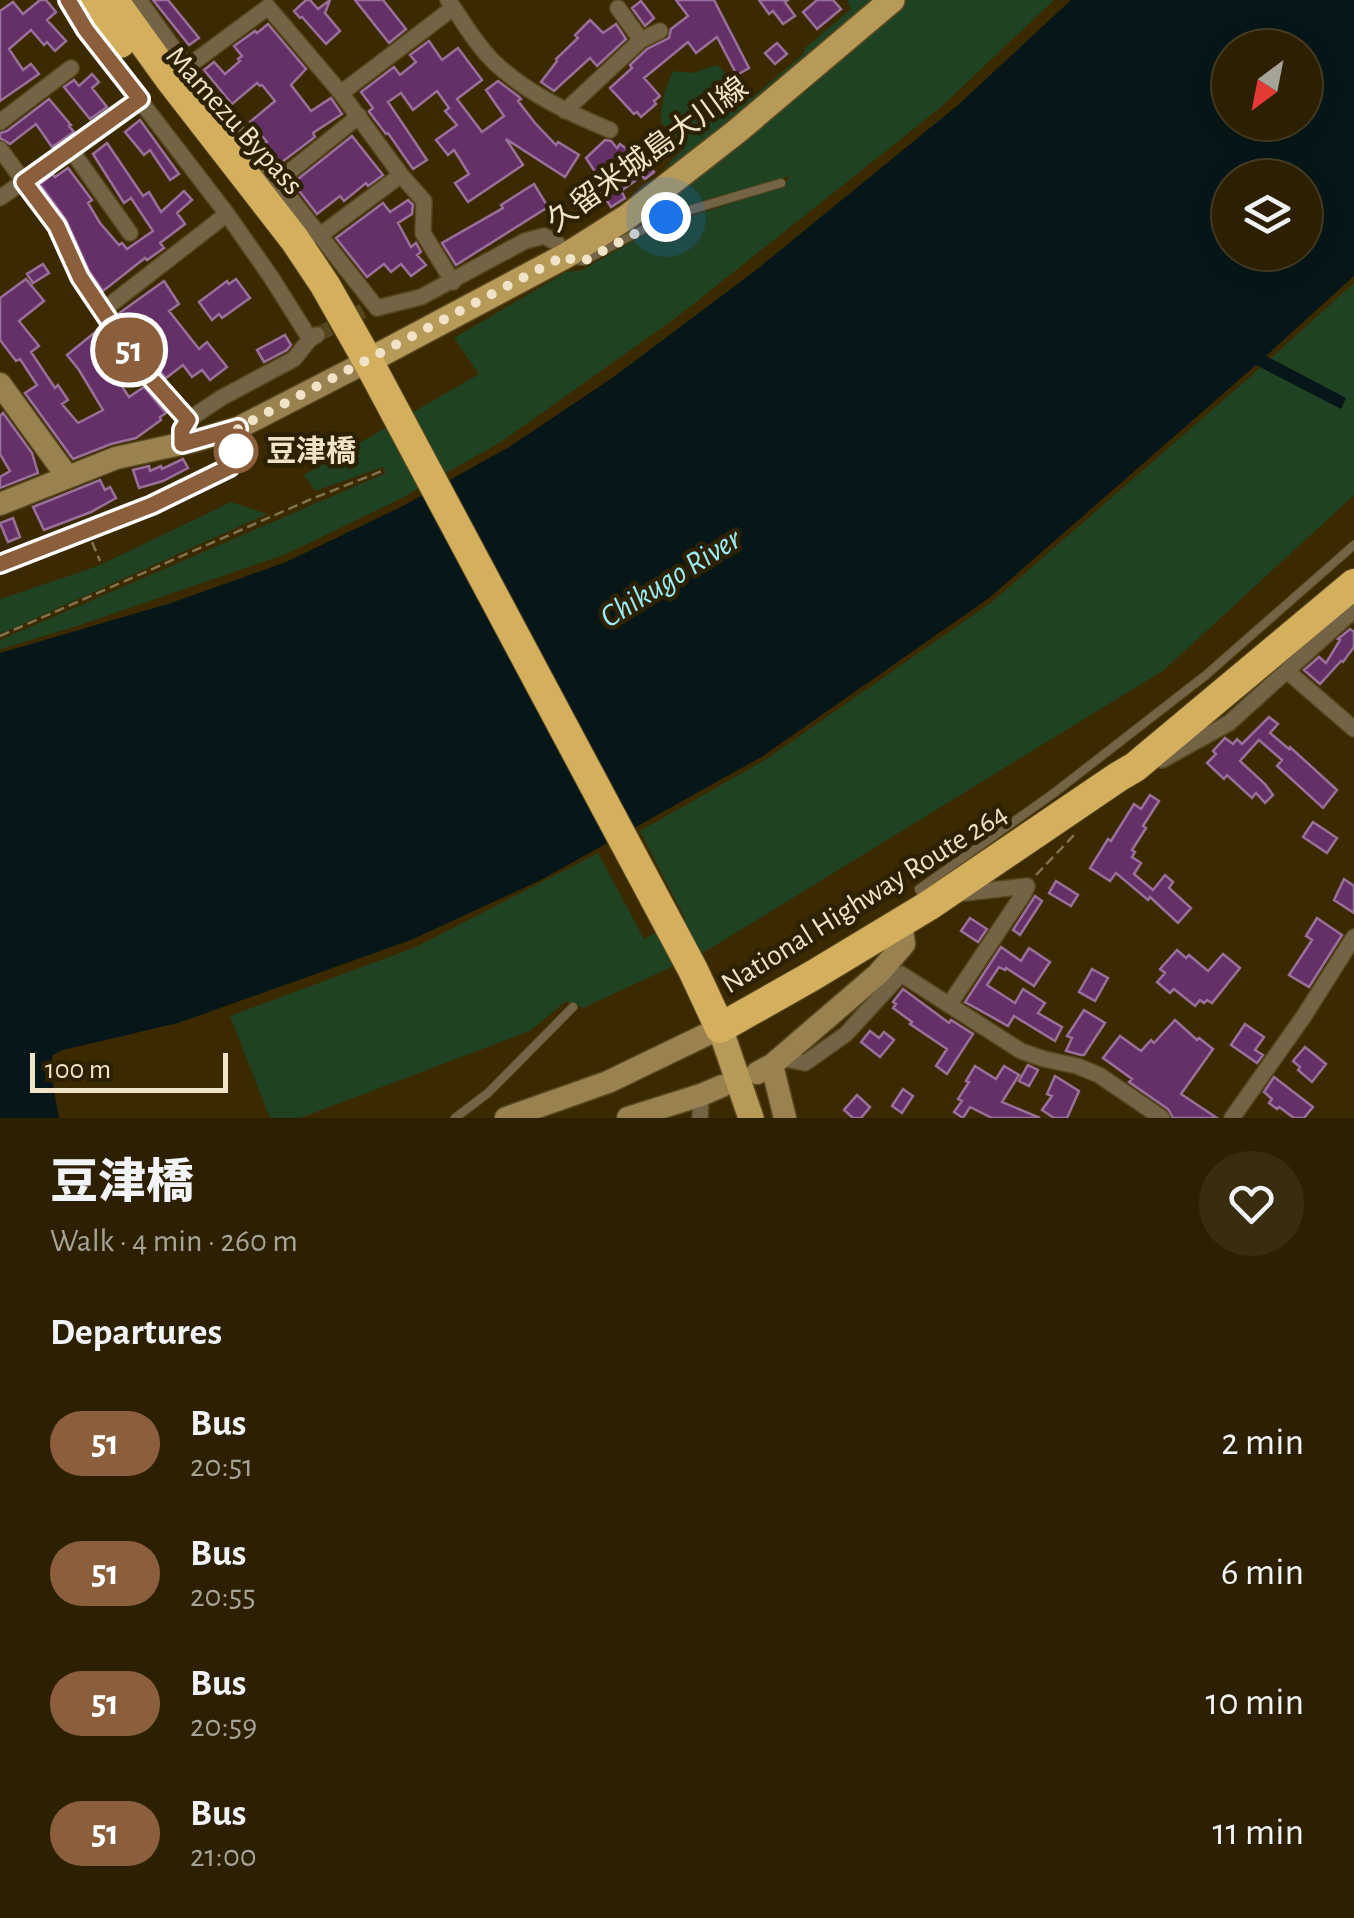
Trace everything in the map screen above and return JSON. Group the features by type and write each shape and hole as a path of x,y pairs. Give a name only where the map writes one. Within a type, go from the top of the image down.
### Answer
{"highway":[{"name":"Mamezu Bypass","path":"86,0 170,101 307,238"},
{"name":"Mamezu Bypass","path":"113,0 170,79 307,238 325,285 368,361"},
{"name":"National Highway Route 264","path":"368,361 693,970 720,1028 936,901 1135,768 1354,584"}],"main road":[{"name":"久留米城島大川線","path":"368,361 566,255 648,201 892,0"},
{"path":"720,1028 752,1118"}],"street":[{"path":"68,0 86,30 314,337 294,359 188,420 182,430 182,444"},
{"path":"139,0 278,180 307,238 370,310 421,297 534,238 544,236 557,243 566,255"},
{"path":"187,66 266,4 424,201 423,233 453,282"},
{"path":"341,93 450,4 496,64 565,111 610,130"},
{"path":"618,8 641,40"},
{"path":"565,111 641,40 660,32"},
{"path":"0,122 70,68"},
{"path":"0,198 140,99"},
{"path":"278,180 359,116"},
{"path":"0,149 57,226 80,277 139,365 188,420"},
{"path":"71,150 130,232"},
{"path":"307,238 401,175"},
{"path":"102,311 226,214"},
{"path":"0,504 116,458 238,428 368,361"},
{"path":"0,384 67,476"},
{"path":"0,564 88,532 230,467 235,458 238,428"},
{"path":"1135,768 1154,764 1229,723 1354,610"},
{"path":"1287,671 1354,728"},
{"path":"936,901 1027,886 949,1005"},
{"path":"769,1065 878,974 904,944 901,922"},
{"path":"1232,1118 1349,958 1354,937"},
{"path":"769,1065 806,1063 846,1034 902,974 1020,1051 1099,1075 1162,1118"},
{"path":"506,1118 608,1082 720,1028"},
{"path":"769,1065 785,1118"},
{"path":"628,1118 708,1100"}],"lane":[{"path":"566,255 574,262 584,261 666,217 781,183"},
{"path":"936,901 918,890 1054,793 1206,676 1354,545"},
{"path":"455,1118 488,1093 573,1007"}],"path":[{"path":"0,636 382,471"},
{"path":"88,532 100,561"}],"green space":[{"path":"847,0 881,0 665,178 669,163 685,147 661,122 664,95 674,71 693,73 717,65 752,98 851,9"},
{"path":"908,0 1054,0 941,107 677,317 501,442 402,498 286,554 0,649 0,640 386,473 383,467 315,491 304,475 479,374 454,338 566,272 582,270 656,228 783,186 790,176 660,213 625,229"},
{"path":"1354,283 1354,495 1164,670 706,951 583,1008 566,1001 530,1031 300,1118 270,1118 230,1016 416,947 598,853 644,939 685,918 640,831 765,760 992,602"},
{"path":"231,502 267,514 0,634 0,599 98,566"}],"water":[{"name":"Chikugo River","path":"1071,0 1354,0 1354,276 1266,356 1346,398 1341,409 1256,365 989,598 763,756 541,880 411,940 178,1023 63,1050 53,1055 50,1069 59,1118 0,1118 0,653 171,603 286,562 403,506 509,447 615,376 756,270 958,105"}],"building":[{"path":"40,0 46,0 56,12 47,20 66,41 55,51 31,30 9,49 23,70 31,64 39,74 0,101 0,11 13,2 23,14"},
{"path":"153,0 168,0 199,38 189,45"},
{"path":"306,0 318,9 330,0 325,13 340,31 326,44 294,11"},
{"path":"355,0 383,0 406,29 389,43"},
{"path":"676,0 714,0 749,68 737,75 717,37 696,53 688,42 644,78 660,96 641,117 610,88 647,49 669,38 671,29 688,16"},
{"path":"759,0 788,0 785,2 795,16 783,24"},
{"path":"817,0 833,0 841,9 817,29 803,12"},
{"path":"641,1 654,18 645,26 632,8"},
{"path":"590,20 603,33 616,24 626,39 597,66 590,58 554,91 541,82"},
{"path":"268,24 306,69 291,85 311,111 331,98 342,114 313,133 315,137 278,165 263,146 267,142 250,122 275,101 257,83 232,104 204,70 214,62 225,74 242,56 234,46"},
{"path":"429,41 442,60 458,48 482,80 457,99 482,132 504,116 486,90 498,81 521,99 518,101 556,145 558,142 579,155 565,177 506,139 523,165 468,202 455,183 469,174 454,150 448,155 436,140 457,125 445,111 449,108 437,91 413,110 401,93 388,102 427,160 413,169 370,113 373,108 361,92 394,67 400,75 416,62 410,55"},
{"path":"777,43 787,54 775,64 765,53"},
{"path":"92,74 99,82 92,88 107,107 90,119 64,87 74,80 79,86"},
{"path":"49,99 74,132 52,147 36,124 10,144 0,138 0,133"},
{"path":"140,120 179,174 170,180 150,150 144,155 125,132"},
{"path":"352,136 383,175 344,201 340,196 317,214 293,183"},
{"path":"605,140 617,148 620,144 637,157 641,154 654,172 621,191 625,198 611,207 602,193 607,190 586,158"},
{"path":"107,143 143,196 149,192 161,212 184,191 192,200 177,213 185,224 160,243 164,248 103,291 89,271 66,220 40,184 68,168 92,200 88,203 100,223 127,249 153,231 131,198 124,203 93,154"},
{"path":"534,184 548,207 456,265 442,243 503,208 501,205"},
{"path":"408,200 413,205 412,214 398,223 411,247 416,243 421,252 417,255 426,265 411,276 401,264 391,272 384,264 367,277 336,238 383,203 390,212"},
{"path":"43,264 49,273 33,283 27,274"},
{"path":"26,279 44,301 19,321 39,346 31,352 68,400 62,404 78,423 103,410 67,355 99,329 129,370 117,379 129,397 144,387 166,413 161,420 136,438 73,459 25,393 37,385 20,359 16,361 0,340 0,298"},
{"path":"236,279 250,298 222,318 219,314 212,320 199,302 227,281 229,284"},
{"path":"164,281 179,304 169,311 199,349 207,342 227,367 210,380 202,370 192,377 183,365 166,378 118,314"},
{"path":"285,335 291,345 264,362 257,350"},
{"path":"3,413 32,453 38,473 0,488 0,477 10,471 0,454"},
{"path":"183,459 188,468 139,488 133,470 149,466 150,471 161,466 162,469"},
{"path":"100,480 116,498 44,530 33,507"},
{"path":"13,518 20,537 8,542 0,523"},
{"path":"1350,629 1354,632 1354,647 1320,684 1304,670 1319,657 1326,663 1338,639"},
{"path":"1269,717 1278,724 1270,733 1337,790 1323,808 1277,766 1282,760 1259,740 1240,761 1273,795 1265,803 1256,793 1252,798 1227,775 1224,779 1207,763 1225,738 1233,744 1237,739 1242,744"},
{"path":"1150,795 1159,801 1132,850 1132,857 1141,863 1134,874 1153,890 1165,875 1173,882 1169,888 1191,908 1178,923 1116,873 1110,881 1090,868 1134,804 1141,809"},
{"path":"1313,822 1337,838 1327,853 1303,837"},
{"path":"1344,879 1354,886 1354,913 1334,900"},
{"path":"1056,881 1078,895 1071,906 1049,893"},
{"path":"1035,896 1042,901 1020,935 1013,930"},
{"path":"970,918 987,929 978,942 961,931"},
{"path":"1317,918 1342,935 1309,987 1289,975 1312,940 1306,936"},
{"path":"1001,947 1021,961 1029,948 1050,962 1034,986 999,967 987,985 1015,1003 1023,989 1045,1003 1038,1013 1062,1027 1055,1041 1014,1016 1008,1026 965,1002"},
{"path":"1177,950 1208,971 1223,954 1240,968 1212,1003 1200,1000 1195,1006 1174,989 1170,993 1157,982 1165,973 1160,969"},
{"path":"1092,969 1108,978 1095,1001 1079,992"},
{"path":"903,989 949,1023 951,1020 973,1034 947,1074 936,1066 947,1049 893,1008"},
{"path":"1084,1010 1105,1023 1081,1055 1066,1051 1072,1038 1067,1036"},
{"path":"1175,1020 1213,1049 1181,1094 1217,1118 1173,1118 1168,1109 1103,1058 1120,1036 1141,1051"},
{"path":"1245,1024 1264,1037 1255,1050 1263,1055 1257,1063 1231,1045"},
{"path":"870,1031 879,1038 884,1032 894,1040 880,1057 861,1042"},
{"path":"1305,1047 1326,1064 1312,1082 1293,1061"},
{"path":"1028,1065 1038,1070 1029,1086 1019,1081"},
{"path":"975,1066 996,1079 1004,1066 1019,1075 1002,1102 1040,1118 992,1118 970,1107 963,1118 954,1112"},
{"path":"1055,1076 1079,1091 1067,1118 1054,1118 1042,1110 1052,1096 1047,1094"},
{"path":"1274,1077 1313,1107 1304,1118 1294,1118 1269,1103 1272,1099 1264,1092"},
{"path":"903,1089 913,1096 902,1113 892,1106"},
{"path":"857,1095 870,1107 861,1118 853,1118 844,1110"}],"tunnel":[{"path":"317,335 363,311"}],"bus line":[{"name":"51","path":"0,564 152,505 230,467 235,458 238,428 182,444 182,430 188,420 139,365 80,277 57,226 24,182 140,99 86,30 68,0"}],"place":[{"name":"豆津橋","path":"236,451"}],"route":[{"path":"236,451 235,458 238,428 260,415 566,255 574,262 584,261 666,217"}]}
